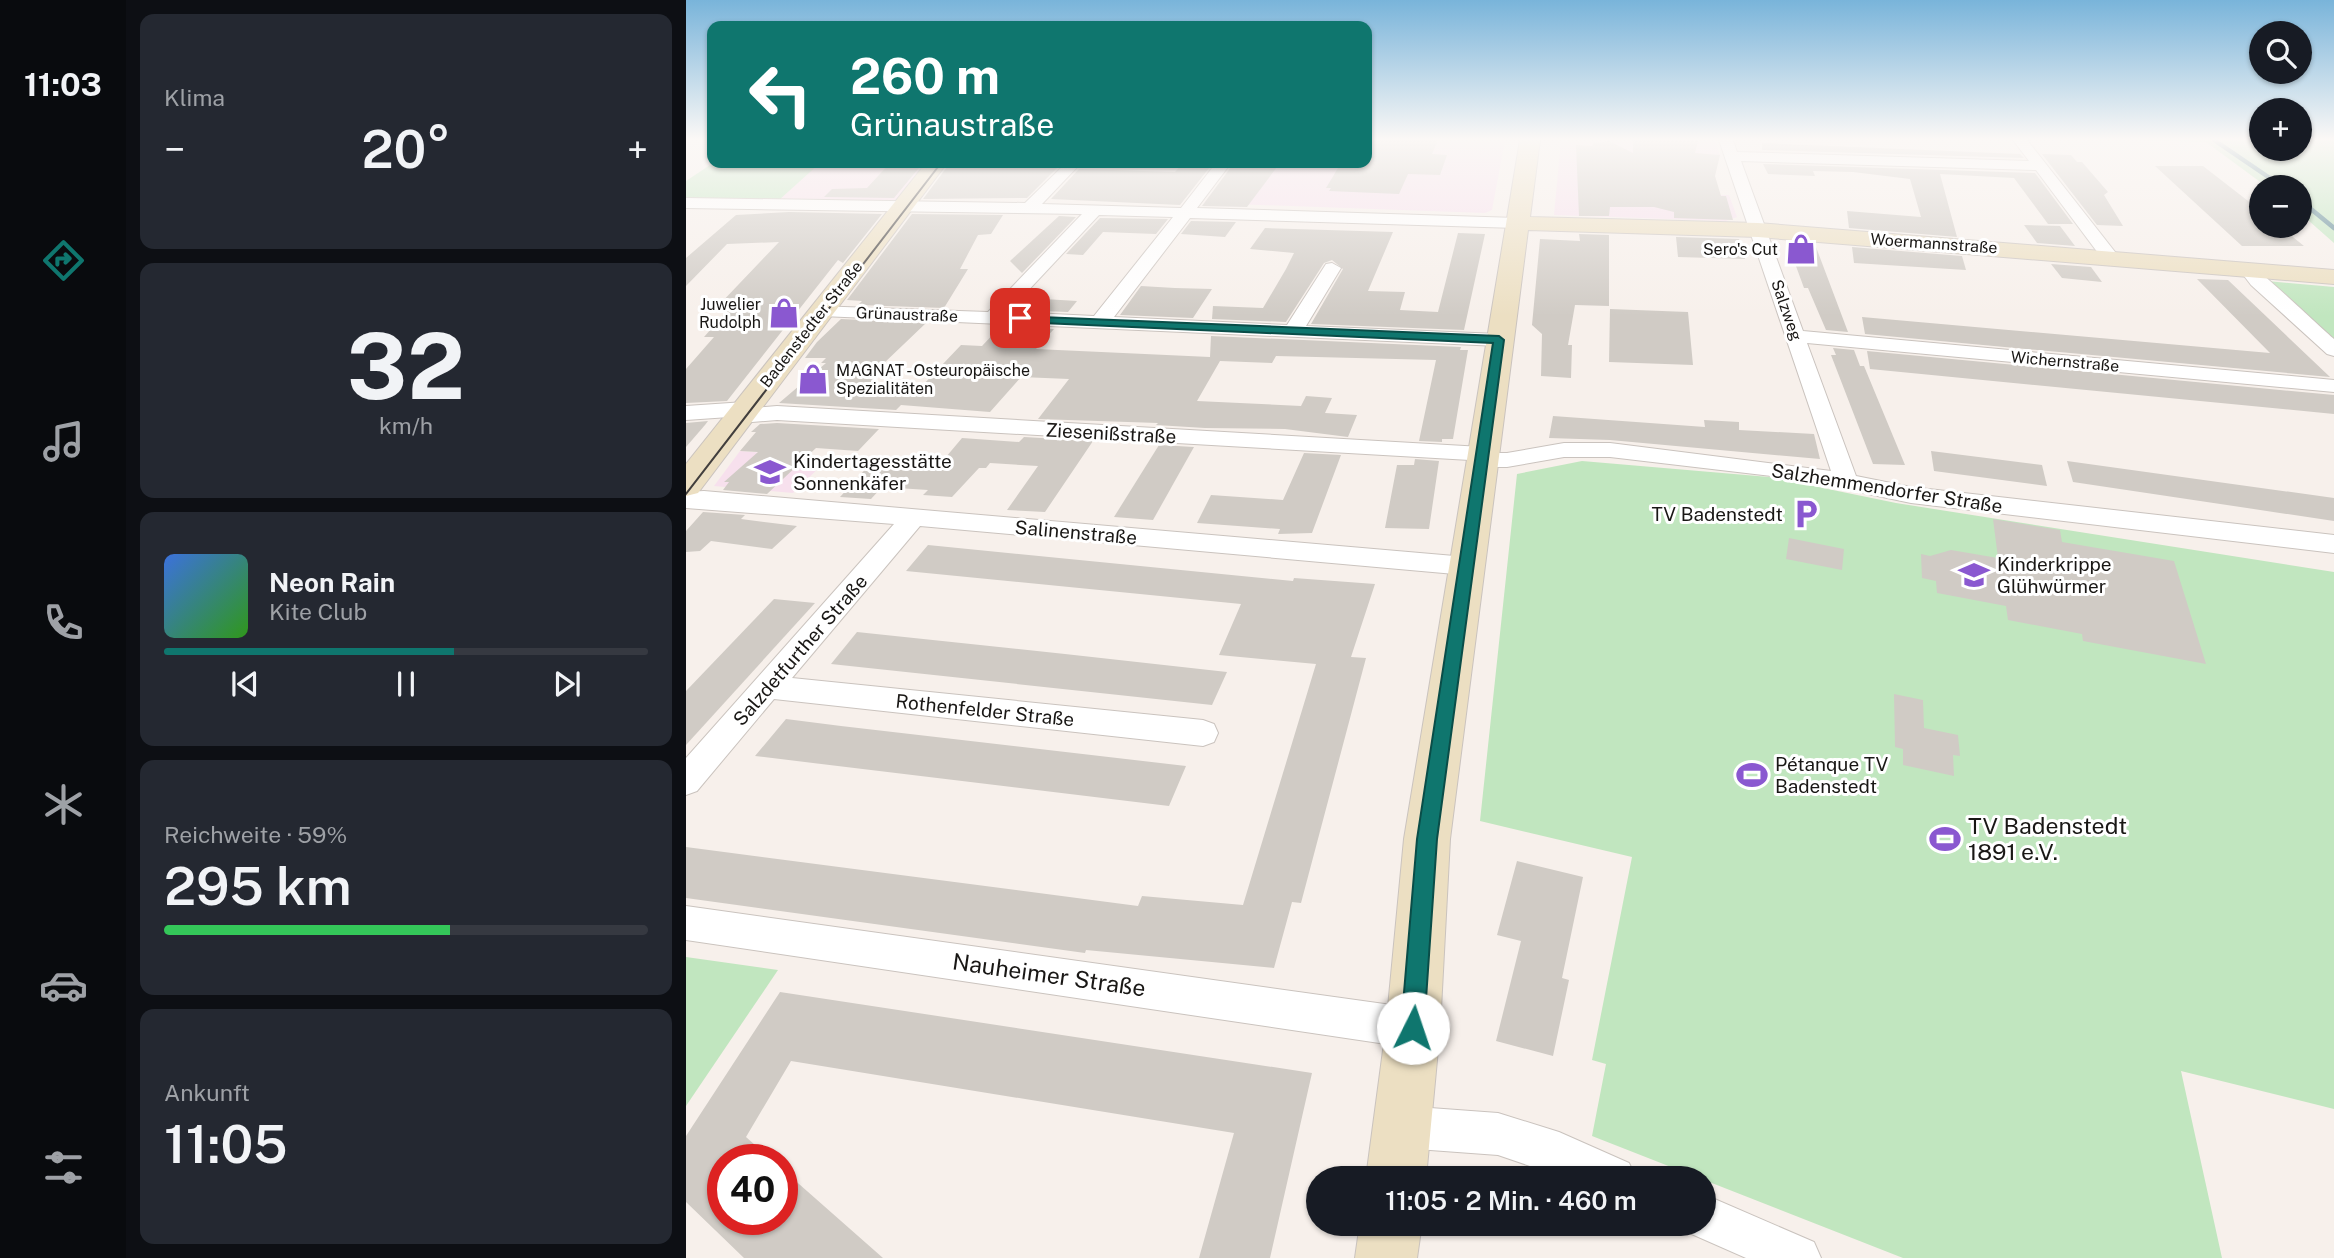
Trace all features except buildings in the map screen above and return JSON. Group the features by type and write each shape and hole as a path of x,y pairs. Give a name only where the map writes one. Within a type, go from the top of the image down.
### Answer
{"street":[{"name":"Badenstedter Straße","path":"686,486 909,199"},
{"path":"1029,208 1038,199"},
{"path":"1100,322 1196,199"},
{"path":"1398,1166 1413,1028 1427,839 1521,199"},
{"name":"Salzweg","path":"1747,199 1846,481"},
{"path":"2066,199 2110,257"},
{"name":"Woermannstraße","path":"686,203 1029,208 1758,230 2334,277"},
{"path":"993,317 1095,210"},
{"path":"1292,333 1332,268"},
{"path":"2248,268 2257,281 2334,350"},
{"name":"Grünaustraße","path":"822,310 1292,333 1499,340"},
{"name":"Wichernstraße","path":"1796,336 2334,386"},
{"name":"Ziesenißstraße","path":"686,413 777,413 1482,457"},
{"name":"Salzhemmendorfer Straße","path":"1482,457 1507,460 1564,450 1610,450 1846,481 1911,495 2334,544"},
{"name":"Salinenstraße","path":"686,500 704,499 1466,566"},
{"name":"Salzdetfurther Straße","path":"686,781 914,518"},
{"name":"Rothenfelder Straße","path":"768,687 1203,733"},
{"name":"Nauheimer Straße","path":"686,923 1413,1028"},
{"path":"1403,1127 1498,1134 1559,1153 1588,1166"},
{"path":"1716,1222 1798,1258"},
{"path":"1386,1258 1389,1236"}],"shaded area":[{"path":"777,199 898,199 896,202"},
{"path":"1208,199 1494,199 1492,210 1485,213 1204,203"},
{"path":"1556,199 1730,199 1737,217 1726,221 1554,215"},
{"name":"Kindertagesstätte Sonnenkäfer","path":"740,451 829,458 793,493 714,486"}],"green space":[{"path":"686,199 780,199 779,200"},
{"path":"2312,199 2334,199 2334,243 2312,224"},
{"path":"2267,281 2334,287 2334,344"},
{"name":"TV Badenstedt 1891 e.V.","path":"1582,461 1769,477 1896,503 2334,572 2334,1109 2181,1071 2222,1258 1903,1258 1716,1185 1716,1166 1668,1166 1592,1136 1606,1064 1592,1060 1632,857 1480,821 1517,474"},
{"path":"686,957 778,970 686,1106"}],"waterway":[{"path":"2312,210 2334,228"}],"tram line":[{"path":"686,494 913,199"}],"place":[{"name":"Sero's Cut","path":"1801,249"},
{"name":"Juwelier Rudolph","path":"784,313"},
{"name":"MAGNAT - Osteuropäische Spezialitäten","path":"813,379"},
{"name":"Kindertagesstätte Sonnenkäfer","path":"770,472"},
{"name":"TV Badenstedt","path":"1806,514"},
{"name":"Kinderkrippe Glühwürmer","path":"1974,575"},
{"name":"Pétanque TV Badenstedt","path":"1752,775"},
{"name":"TV Badenstedt 1891 e.V.","path":"1945,839"}],"route":[{"path":"1020,318 1292,333 1499,340 1427,839 1413,1028"}]}
